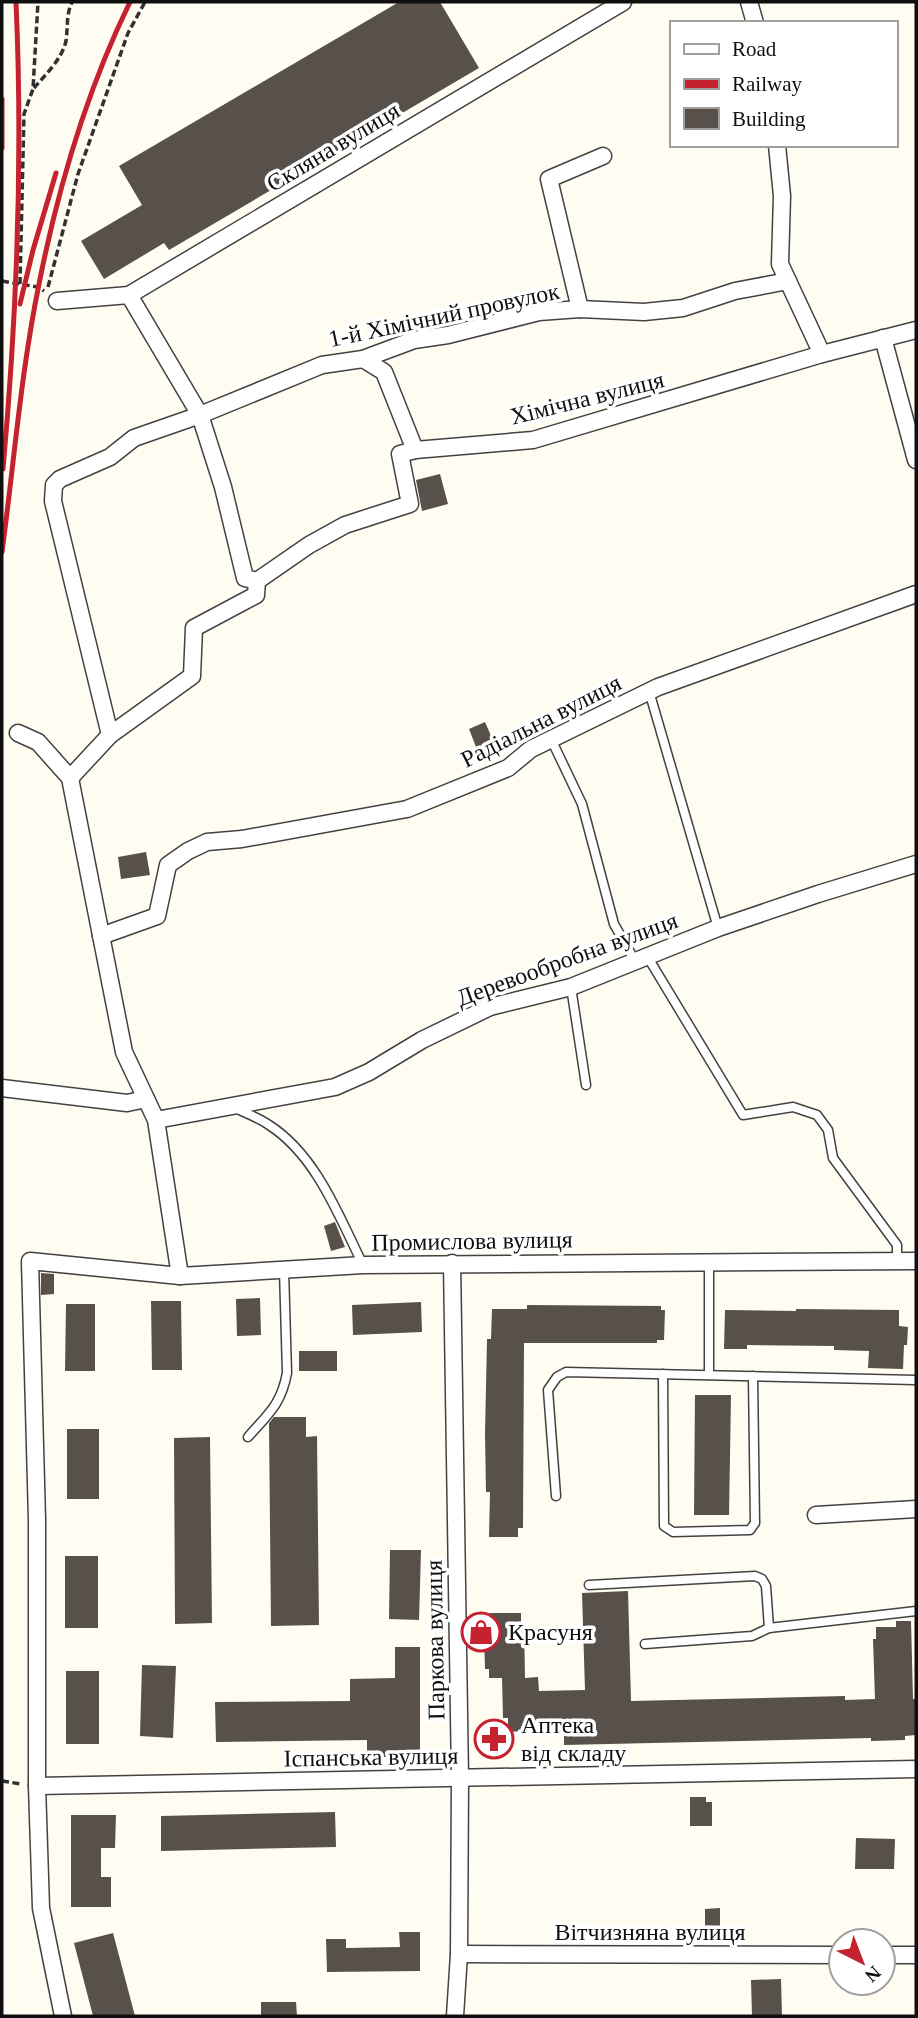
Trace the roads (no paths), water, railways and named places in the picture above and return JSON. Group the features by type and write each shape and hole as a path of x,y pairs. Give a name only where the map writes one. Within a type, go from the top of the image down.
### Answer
{"street":[{"name":"Скляна вулиця","path":"57,301 129,295 623,2"},
{"path":"749,2 754,21"},
{"path":"777,147 782,196 780,264 822,354"},
{"path":"580,309 549,179 603,156"},
{"name":"1-й Хімічний провулок","path":"110,735 53,501 54,485 67,475 110,457 134,438 200,415 322,365 363,359 414,340 449,335 539,312 580,309 644,312 683,308 735,291 788,281"},
{"path":"129,295 200,415 223,487 245,578 257,581 309,545 345,525 410,504 400,454 415,450 384,372 363,359"},
{"name":"Хімічна вулиця","path":"415,450 533,440 822,354 916,330"},
{"path":"883,338 916,460"},
{"path":"70,779 110,735 192,676 194,628 256,595 257,581"},
{"name":"Радіальна вулиця","path":"101,936 157,916 169,864 207,842 407,809 508,768 531,749 551,738 649,691 916,594"},
{"path":"18,733 38,742 70,779 124,1052 156,1120 180,1276"},
{"name":"Деревообробна вулиця","path":"156,1120 335,1087 369,1072 422,1040 490,1007 571,987 718,928 916,864"},
{"path":"2,1088 127,1103 146,1100"},
{"name":"Промислова вулиця","path":"37,1786 37,1520 30,1261 180,1276 363,1265 452,1263 916,1261"},
{"name":"Паркова вулиця","path":"452,1263 460,1777 459,1954 455,2016"},
{"path":"816,1515 916,1509"},
{"name":"Іспанська вулиця","path":"37,1786 916,1769"},
{"path":"37,1786 41,1909 63,2016"},
{"name":"Вітчизняна вулиця","path":"459,1954 827,1955"},
{"path":"897,1955 916,1955"}],"lane":[{"path":"649,691 718,928"},
{"path":"551,738 582,804 614,924 641,958 743,1115 793,1107 817,1115 828,1130 832,1158 897,1245 897,1261"},
{"path":"571,987 586,1085"},
{"path":"232,1107 270,1125 307,1160 331,1199 363,1265"},
{"path":"709,1261 709,1376"},
{"path":"248,1437 280,1400 284,1390 284,1270"},
{"path":"556,1496 548,1390 557,1377 566,1372 916,1380"},
{"path":"663,1374 664,1526 673,1532 750,1530 755,1523 753,1376"},
{"path":"589,1586 755,1576 762,1579 766,1586 769,1628"},
{"path":"645,1644 752,1636 769,1628 916,1611"}],"railway":[{"path":"3,469 17,236 19,119 16,2"},
{"path":"2,552 27,350 47,248 87,105 130,2"},
{"path":"2,99 2,148"},
{"path":"20,304 56,173"}],"place":[{"name":"Красуня","path":"481,1632"},
{"name":"Аптека від складу","path":"494,1739"}]}
